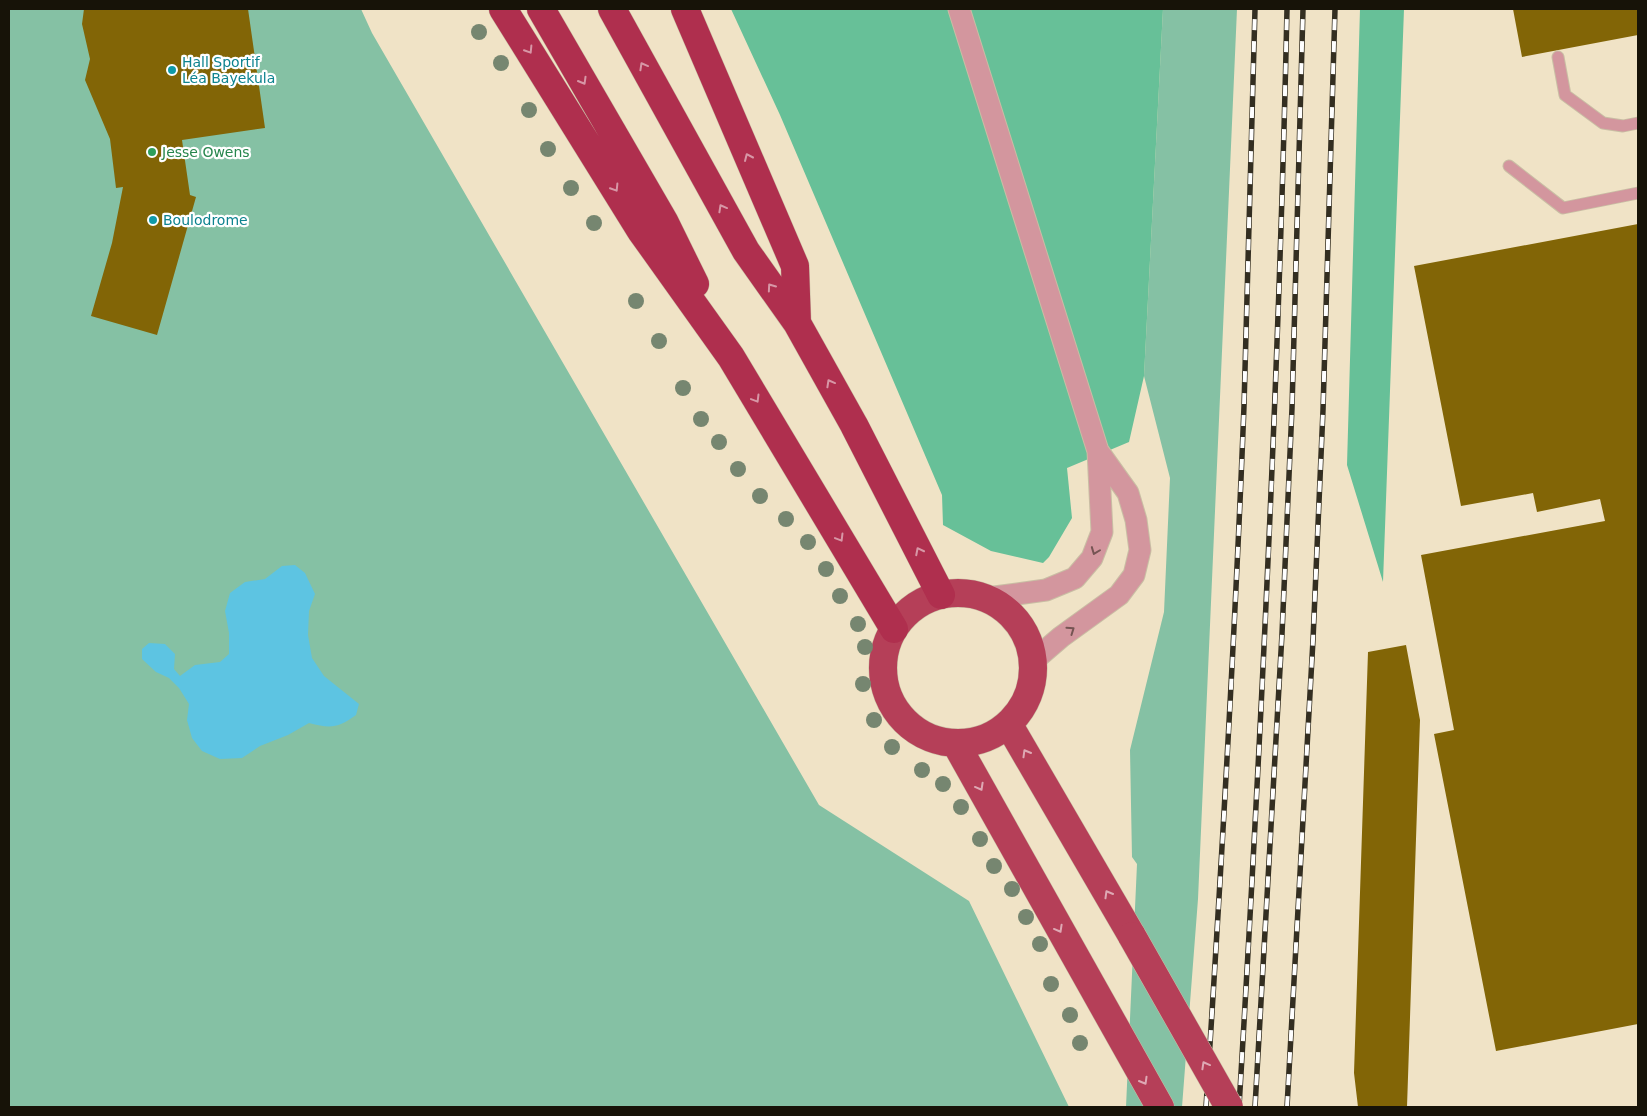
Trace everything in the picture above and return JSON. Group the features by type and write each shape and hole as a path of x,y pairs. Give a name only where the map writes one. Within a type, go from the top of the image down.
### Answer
{"highway":[{"path":"503,9 641,231 731,357 894,629"},
{"path":"541,9 664,221 731,357"},
{"path":"612,9 746,250 797,323 854,425 941,595"},
{"path":"679,9 703,55"},
{"path":"685,9 703,55 795,266 797,323"},
{"path":"964,593 987,598 1009,613 1026,636 1034,661 1033,681 1024,705 1009,725 984,740 956,744 931,739 908,724 891,702 883,676 885,650 894,629 914,607 941,595 964,593"},
{"path":"1009,725 1132,936 1228,1107"},
{"path":"956,744 1128,1054 1160,1107"}],"street":[{"path":"959,9 1098,451 1102,532 1092,558 1075,578 1046,590 987,598"},
{"path":"1034,661 1061,637 1119,595 1134,575 1140,550 1136,520 1128,493 1098,451"}],"lane":[{"path":"1558,58 1565,95 1603,123 1623,126 1638,123"},
{"path":"1509,166 1563,208 1638,194"}],"green space":[{"path":"9,9 361,9 372,33 819,805 969,901 1069,1107 9,1107"},
{"path":"731,9 1163,9 1144,376 1129,442 1067,468 1072,518 1049,557 1043,563 991,551 943,525 942,495 780,115"},
{"path":"1163,9 1237,9 1198,899 1182,1107 1126,1107 1137,864 1132,857 1130,750 1164,612 1170,478 1144,376"},
{"path":"1360,9 1404,9 1383,582 1347,465"}],"water":[{"path":"295,565 305,573 315,594 309,611 308,635 312,658 324,676 359,704 356,715 344,723 329,727 309,723 288,735 260,746 242,758 220,759 202,751 192,738 187,720 189,704 179,688 169,678 156,672 142,659 142,649 149,643 165,644 175,654 174,669 180,676 195,665 220,662 229,654 229,633 225,611 230,593 245,582 265,579 282,566"}],"building":[{"name":"Hall Sportif Léa Bayekula","path":"84,9 248,9 265,128 182,140 190,195 196,197 157,335 91,316 112,243 123,187 116,188 110,139 85,80 90,59 82,24"},
{"path":"1513,9 1638,9 1638,35 1522,57"},
{"path":"1638,224 1638,1024 1496,1051 1434,734 1454,730 1421,555 1605,521 1600,499 1537,512 1533,493 1461,506 1414,266"},
{"path":"1406,645 1420,720 1407,1107 1358,1107 1354,1073 1368,652"}],"railway":[{"path":"1206,1107 1227,757 1244,406 1255,9"},
{"path":"1239,1107 1268,558 1284,146 1287,9"},
{"path":"1255,1107 1282,634 1292,408 1303,9"},
{"path":"1287,1107 1313,640 1323,410 1335,9"}],"place":[{"name":"Hall Sportif Léa Bayekula","path":"172,70"},
{"name":"Jesse Owens","path":"152,152"},
{"name":"Boulodrome","path":"153,220"}]}
